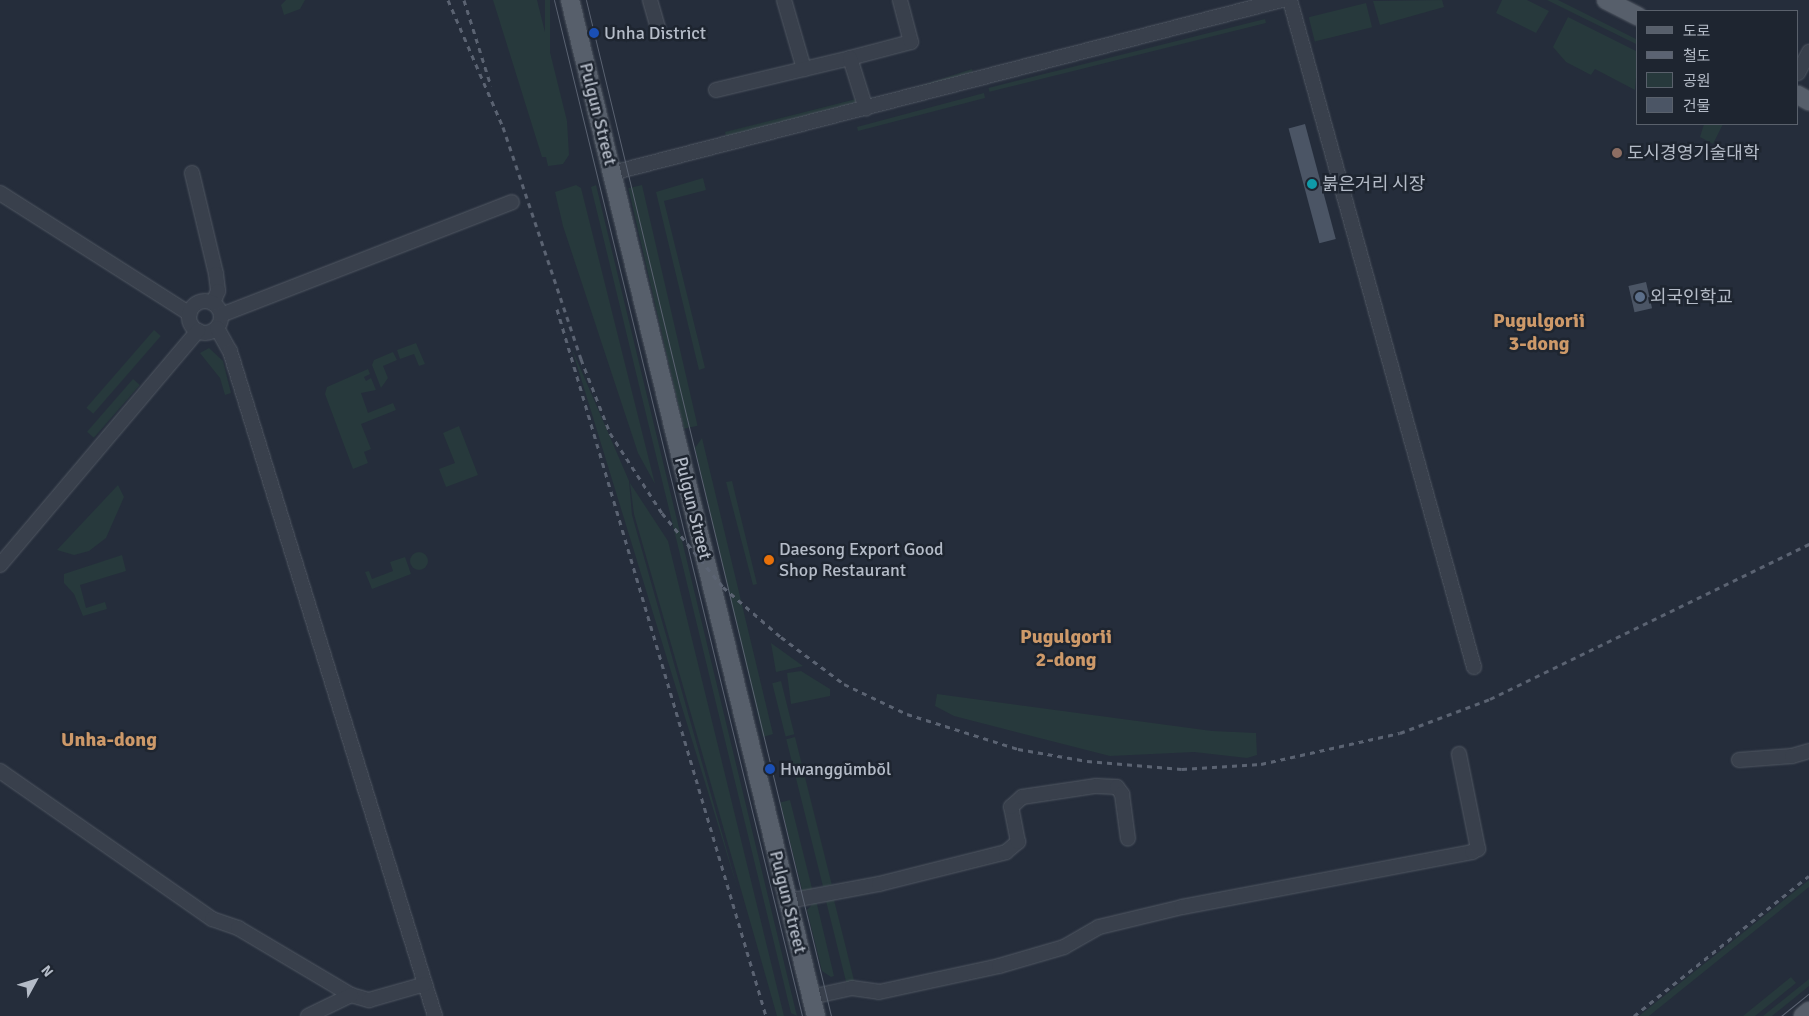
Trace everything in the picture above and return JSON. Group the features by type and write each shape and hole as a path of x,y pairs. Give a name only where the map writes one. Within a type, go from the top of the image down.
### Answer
{"main road":[{"name":"Pulgun Street","path":"570,0 816,1016"},
{"path":"1606,0 1636,15"},
{"path":"1803,1016 1809,1012"}],"street":[{"path":"650,0 659,32"},
{"path":"784,0 804,69"},
{"path":"716,90 910,42 900,0"},
{"path":"612,173 866,109 1259,3 1282,0"},
{"path":"1290,0 1474,667"},
{"path":"1799,71 1809,52"},
{"path":"850,58 866,109"},
{"path":"192,173 216,274 218,291 213,303"},
{"path":"0,193 190,314"},
{"path":"221,315 512,202"},
{"path":"213,303 198,303 190,314 191,324 198,331 208,333 217,328 221,315"},
{"path":"213,303 221,315"},
{"path":"217,328 230,351 435,1016"},
{"path":"0,566 198,331"},
{"path":"1739,760 1792,756 1809,751"},
{"path":"811,997 852,988 879,992 999,966 1064,947 1099,927 1182,907 1472,852 1478,849 1459,754"},
{"path":"0,771 212,919 238,928 352,995 369,1000 424,984"},
{"path":"788,901 879,884 1006,852 1018,842 1011,807 1022,797 1096,786 1117,787 1122,794 1128,839"},
{"path":"308,1016 352,995"}],"green space":[{"path":"286,0 305,0 300,9 284,15 281,5"},
{"path":"493,0 537,0 567,121 569,155 563,164 548,166 546,157 542,157"},
{"path":"545,0 550,0 550,124 545,124"},
{"path":"1442,0 1444,7 1380,25 1373,1"},
{"path":"1502,0 1527,0 1549,11 1536,33 1496,13"},
{"path":"1547,0 1558,0 1636,39 1636,44"},
{"path":"1366,3 1372,27 1315,42 1309,17"},
{"path":"1568,17 1636,51 1635,90 1595,69 1591,75 1566,62 1553,47"},
{"path":"1265,19 1266,23 989,92 988,88"},
{"path":"972,69 973,72 869,106 868,103"},
{"path":"984,93 985,98 858,131 857,127"},
{"path":"856,99 857,102 726,136 725,132"},
{"path":"1704,125 1722,125 1713,144 1700,137"},
{"path":"703,178 706,190 664,201 705,368 699,370 656,192"},
{"path":"576,185 581,188 655,484 638,453 563,226 555,192"},
{"path":"596,185 797,1016 791,1013 591,187"},
{"path":"642,185 698,426 684,429 628,188"},
{"path":"154,330 161,336 93,414 86,408"},
{"path":"416,343 425,364 419,366 414,354 400,359 397,350"},
{"path":"209,348 223,361 231,393 225,395 220,378 200,353"},
{"path":"572,349 629,481 632,515 738,890"},
{"path":"393,352 397,360 383,366 388,378 381,388 372,365 374,360"},
{"path":"368,369 370,374 364,377 366,381 371,378 376,390 361,393 368,413 393,403 396,410 361,424 371,449 364,452 368,463 353,469 325,394 327,387"},
{"path":"133,379 140,385 94,438 87,432"},
{"path":"459,426 478,475 446,487 439,469 455,463 443,433"},
{"path":"702,438 773,734 763,737 695,448"},
{"path":"732,481 757,584 753,585 726,482"},
{"path":"630,483 668,541 784,1016 777,1016 634,514"},
{"path":"118,485 124,497 106,538 89,551 74,555 57,550"},
{"path":"419,552 425,555 428,561 425,567 419,570 413,567 410,561 413,555"},
{"path":"122,555 126,571 80,585 86,608 105,602 107,609 83,616 74,594 64,583 64,574"},
{"path":"405,557 411,574 372,589 365,572 369,571 372,579 393,571 390,562"},
{"path":"771,643 803,666 776,672"},
{"path":"801,671 830,689 830,696 791,704 787,673"},
{"path":"781,681 794,734 786,737 772,683"},
{"path":"937,694 1212,731 1256,733 1257,755 1247,758 1194,752 1110,756 954,716 935,706"},
{"path":"795,737 832,884 823,887 786,739"},
{"path":"790,800 812,890 803,893 780,802"},
{"path":"1809,880 1809,887 1649,1016 1639,1016"},
{"path":"833,896 855,982 847,984 825,898"},
{"path":"816,900 834,976 831,977 822,971 807,910"},
{"path":"1791,977 1796,983 1755,1016 1743,1016"},
{"path":"1809,979 1809,986 1772,1016 1763,1016"}],"building":[{"name":"붉은거리 시장","path":"1305,124 1336,239 1319,243 1289,128"},
{"name":"외국인학교","path":"1646,282 1652,308 1635,312 1628,286"}],"tram line":[{"path":"554,0 802,1016"},
{"path":"586,0 831,1016"},
{"path":"1781,1016 1809,993"}],"railway":[{"path":"448,0 503,127 581,359 610,433 662,513 723,587 781,637 844,684 907,714 1018,749 1087,761 1182,769 1261,764 1400,733 1490,699 1809,544"},
{"path":"464,0 491,86"},
{"path":"557,309 766,1016"},
{"path":"1634,1016 1809,876"}],"place":[{"name":"Unha District","path":"594,33"},
{"name":"도시경영기술대학","path":"1617,153"},
{"name":"붉은거리 시장","path":"1312,184"},
{"name":"외국인학교","path":"1640,297"},
{"name":"Daesong Export Good Shop Restaurant","path":"769,560"},
{"name":"Hwanggŭmbŏl","path":"770,769"}],"district":[{"name":"Pugulgorii 3-dong","path":"1539,332"},
{"name":"Pugulgorii 2-dong","path":"1066,648"},
{"name":"Unha-dong","path":"109,739"}]}
